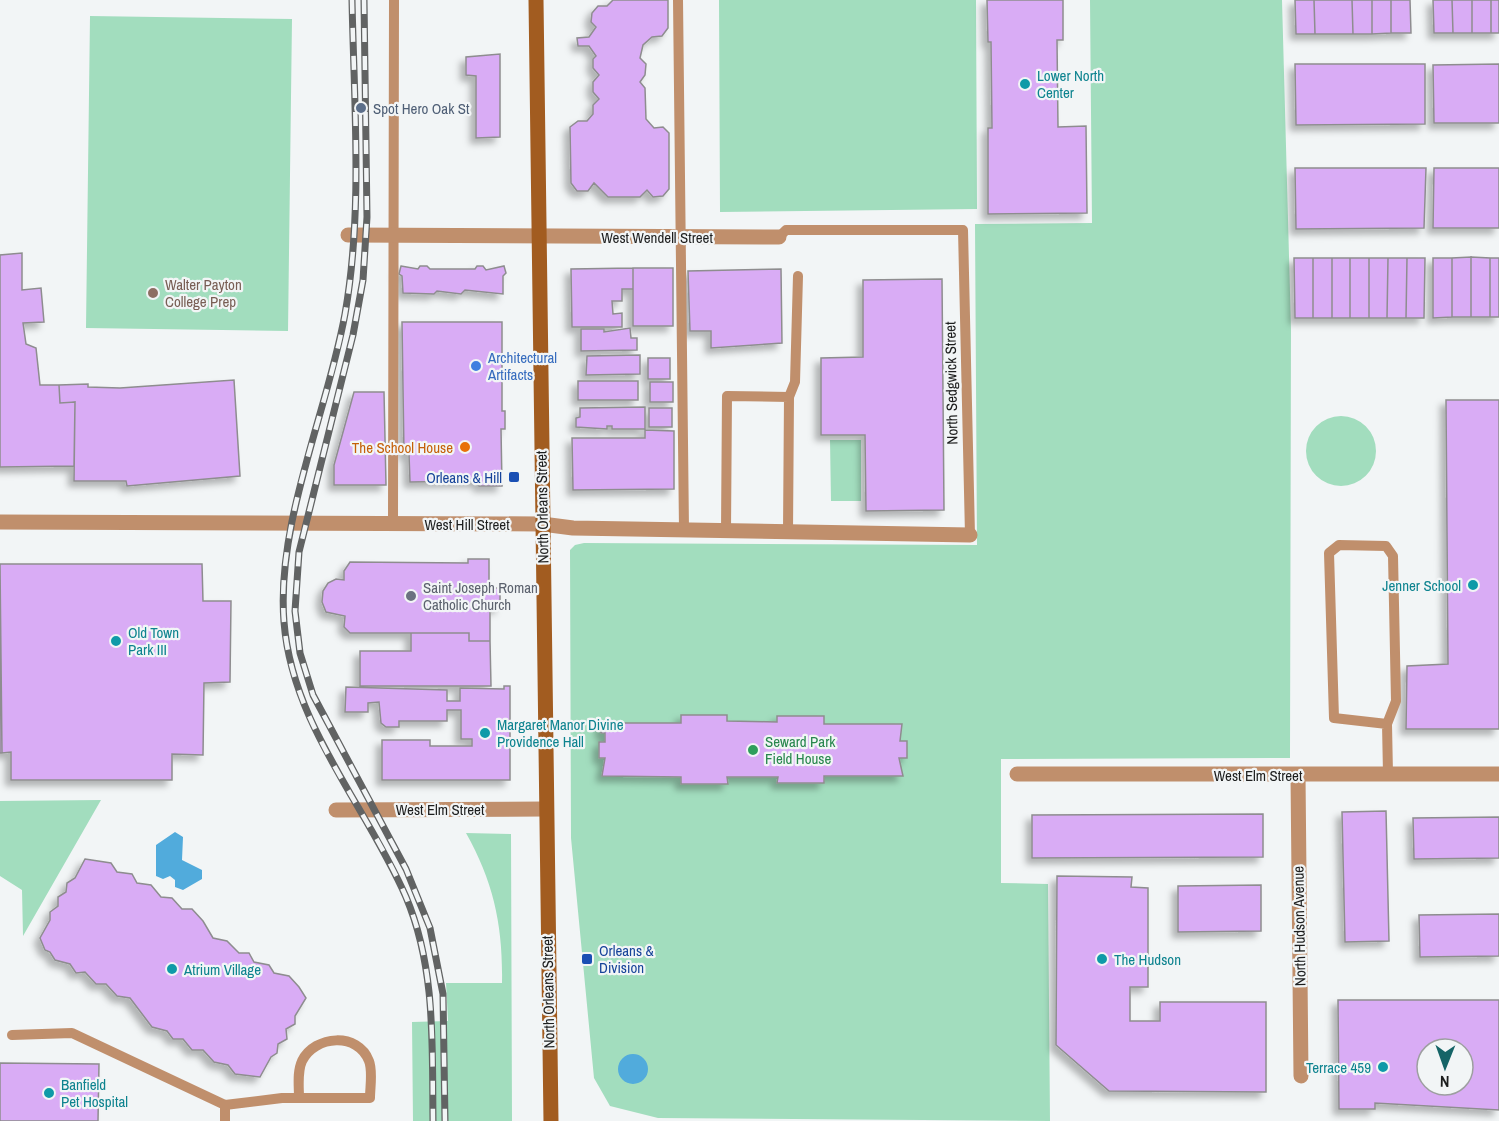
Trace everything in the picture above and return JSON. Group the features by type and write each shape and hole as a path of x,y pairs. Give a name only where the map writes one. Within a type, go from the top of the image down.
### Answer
{"street":[{"name":"North Orleans Street","path":"536,0 545,809 551,1121"},
{"name":"West Wendell Street","path":"348,235 779,237"},
{"name":"West Hill Street","path":"0,522 542,524 573,528 970,535"},
{"name":"West Elm Street","path":"1017,774 1499,774"},
{"name":"North Hudson Avenue","path":"1298,775 1301,1076"},
{"name":"West Elm Street","path":"336,810 545,809"}],"lane":[{"path":"393,523 394,0"},
{"path":"678,0 684,530"},
{"name":"West Wendell Street","path":"779,237 786,230 963,230"},
{"name":"North Sedgwick Street","path":"963,230 970,535"},
{"path":"788,532 789,397 795,382 798,276"},
{"path":"726,531 727,396 789,397"},
{"path":"1387,724 1334,718 1329,553 1339,545 1386,546 1393,556 1396,701 1387,724 1388,774"},
{"path":"12,1035 72,1033 225,1105 298,1098 370,1098 370,1063 364,1052 352,1043 339,1040 324,1041 310,1050 302,1062 298,1098"},
{"path":"225,1105 225,1121"}],"green space":[{"path":"719,0 976,0 977,209 720,212"},
{"path":"1090,0 1282,0 1291,329 1290,758 1001,759 1001,883 1048,884 1050,1121 658,1118 610,1106 594,1078 571,838 570,550 575,545 584,543 977,545 975,224 1092,223"},
{"path":"90,16 292,19 288,331 86,328"},
{"path":"1341,416 1354,419 1366,426 1373,438 1376,451 1373,464 1366,476 1354,483 1341,486 1328,483 1316,476 1309,464 1306,451 1309,438 1316,426 1328,419"},
{"path":"830,440 861,440 861,501 831,501"},
{"path":"101,800 23,936 22,890 0,876 0,801"},
{"path":"466,833 511,834 512,1121 413,1121 412,1022 448,1021 446,983 502,983 501,943 495,905 484,870"}],"water":[{"path":"175,832 183,837 182,860 202,870 202,879 183,890 175,887 175,880 170,876 163,879 156,876 156,845"},
{"path":"633,1054 639,1055 647,1063 647,1075 639,1083 633,1084 627,1083 619,1075 618,1069 619,1063 627,1055"}],"building":[{"path":"613,0 668,0 668,28 662,36 652,37 643,45 640,58 646,64 645,75 640,82 645,88 646,119 654,128 663,127 669,133 669,189 663,196 653,197 647,190 640,197 608,197 594,183 588,191 577,191 571,183 570,127 578,121 587,121 593,114 593,105 599,99 593,92 593,82 599,75 593,68 593,59 596,56 589,46 578,46 577,38 589,37 596,27 591,22 592,13 598,6 607,6"},
{"name":"Lower North Center","path":"987,0 1063,0 1063,40 1057,40 1058,127 1086,126 1087,213 988,214 988,128 992,128 991,42 988,42"},
{"path":"1295,0 1314,0 1315,34 1296,34"},
{"path":"1314,0 1352,0 1353,34 1315,34"},
{"path":"1352,0 1372,0 1372,34 1353,34"},
{"path":"1372,0 1391,0 1391,33 1372,34"},
{"path":"1391,0 1410,0 1411,33 1391,33"},
{"path":"1433,0 1452,0 1453,33 1434,33"},
{"path":"1452,0 1472,0 1472,33 1453,33"},
{"path":"1472,0 1491,0 1491,33 1472,33"},
{"path":"1491,0 1499,0 1499,33 1491,33"},
{"path":"500,54 500,137 476,138 476,76 466,75 466,57"},
{"path":"1295,64 1425,64 1425,124 1296,125"},
{"path":"1499,64 1499,123 1434,123 1433,65"},
{"path":"1295,168 1426,168 1424,228 1296,229"},
{"path":"1434,168 1499,168 1499,228 1433,228"},
{"path":"22,253 22,290 41,288 44,322 23,323 26,344 36,348 40,385 59,385 60,403 75,402 74,466 0,467 0,255"},
{"path":"1471,257 1490,258 1490,317 1471,317"},
{"path":"1471,257 1471,317 1452,317 1452,258"},
{"path":"1294,258 1313,258 1313,318 1295,318"},
{"path":"1313,258 1332,258 1332,318 1313,318"},
{"path":"1332,258 1350,258 1350,318 1332,318"},
{"path":"1350,258 1369,258 1369,318 1350,318"},
{"path":"1369,258 1388,258 1387,318 1369,318"},
{"path":"1388,258 1407,258 1406,318 1387,318"},
{"path":"1407,258 1425,258 1424,318 1406,318"},
{"path":"1433,258 1452,258 1452,317 1433,318"},
{"path":"1490,258 1499,258 1499,317 1490,317"},
{"path":"401,266 418,269 420,266 427,266 430,269 475,269 477,266 483,266 486,270 504,266 506,273 503,276 503,294 465,290 461,294 437,291 434,294 403,293 402,276 399,274"},
{"path":"633,268 633,289 622,289 622,301 612,301 613,314 622,313 622,327 572,327 571,269"},
{"path":"633,268 673,268 673,326 633,326"},
{"path":"781,269 782,343 711,348 711,331 690,331 688,271"},
{"path":"942,279 944,510 866,511 865,435 821,435 821,358 863,357 863,280"},
{"path":"402,322 502,322 502,411 505,411 505,429 501,429 502,486 479,486 479,481 410,482 409,454 404,454"},
{"path":"630,328 631,338 637,338 637,350 581,351 581,329 604,329 604,332"},
{"path":"640,355 640,374 586,375 587,356"},
{"path":"648,358 670,358 670,379 648,379"},
{"path":"234,380 240,476 127,486 126,481 74,481 75,402 60,403 59,385 88,384 88,387 120,388"},
{"path":"578,381 638,381 638,400 578,400"},
{"path":"650,382 673,382 673,402 650,402"},
{"path":"354,392 384,392 386,485 334,485 334,465"},
{"name":"Jenner School","path":"1446,400 1499,400 1499,729 1406,729 1407,666 1448,664"},
{"path":"645,407 645,429 612,429 612,426 607,426 607,429 576,427 576,418 580,417 580,408"},
{"path":"649,408 672,408 672,427 649,427"},
{"path":"645,430 674,431 674,489 573,490 572,438 645,438"},
{"name":"Saint Joseph Roman Catholic Church","path":"468,559 489,559 489,588 500,588 500,608 490,607 490,641 469,641 469,633 350,633 344,627 345,616 326,612 322,602 323,591 328,583 336,579 344,580 344,571 350,562 468,563"},
{"name":"Old Town Park III","path":"0,564 202,564 203,601 231,601 230,682 204,683 203,755 172,754 172,780 11,780 11,752 2,753"},
{"path":"0,598 2,753 0,753"},
{"path":"411,633 469,633 469,641 490,641 491,686 360,686 360,651 411,651"},
{"name":"Margaret Manor Divine Providence Hall","path":"504,686 510,686 510,780 382,780 382,740 430,740 430,746 472,746 472,739 461,739 461,710 447,710 447,721 399,721 399,727 386,727 381,723 379,702 368,703 368,712 345,712 346,687 447,690 447,701 460,701 460,688 504,689"},
{"name":"Seward Park Field House","path":"681,715 727,715 727,721 777,722 777,716 824,716 824,724 902,724 900,741 907,741 907,758 899,758 903,776 824,776 824,783 777,783 778,777 727,777 728,784 681,784 681,777 602,776 605,758 599,758 599,742 605,742 605,733 601,733 601,723 681,723"},
{"path":"1386,811 1389,941 1345,942 1342,812"},
{"path":"1263,814 1263,857 1032,858 1032,815"},
{"path":"1499,817 1499,858 1414,859 1413,818"},
{"name":"Atrium Village","path":"85,859 111,863 117,872 132,874 137,883 151,885 161,897 172,898 182,909 192,909 203,921 213,938 227,941 239,953 249,953 254,962 269,965 274,973 289,976 299,987 306,998 295,1016 295,1024 286,1029 287,1039 278,1044 277,1053 271,1057 260,1077 235,1074 228,1065 214,1062 203,1050 192,1050 183,1039 173,1039 167,1031 152,1027 130,998 117,996 106,984 96,984 85,972 76,973 70,964 55,960 50,952 45,950 40,938 50,920 50,912 58,906 58,897 66,892 67,883 75,878"},
{"name":"The Hudson","path":"1057,876 1132,877 1131,887 1148,888 1148,987 1130,987 1130,1021 1160,1021 1160,1002 1266,1002 1266,1092 1109,1091 1056,1045"},
{"path":"1261,885 1261,931 1178,932 1178,886"},
{"path":"1499,914 1499,956 1420,957 1419,915"},
{"name":"Terrace 459","path":"1338,1000 1499,1000 1499,1110 1375,1103 1375,1109 1339,1109"},
{"name":"Banfield Pet Hospital","path":"0,1063 99,1064 98,1121 0,1121"}],"railway":[{"path":"352,0 356,197 351,275 337,352 295,507 284,584 284,622 290,660 301,695 316,730 390,863 416,924 423,951 430,1007 433,1121"},
{"path":"364,0 367,217 363,280 353,335 299,552 295,611 300,653 313,695 406,869 430,928 443,994 445,1121"}],"place":[{"name":"Lower North Center","path":"1025,84"},
{"name":"Spot Hero Oak St","path":"361,108"},
{"name":"Walter Payton College Prep","path":"153,293"},
{"name":"Architectural Artifacts","path":"476,366"},
{"name":"The School House","path":"465,447"},
{"name":"Orleans & Hill","path":"514,477"},
{"name":"Jenner School","path":"1473,585"},
{"name":"Saint Joseph Roman Catholic Church","path":"411,596"},
{"name":"Old Town Park III","path":"116,641"},
{"name":"Margaret Manor Divine Providence Hall","path":"485,733"},
{"name":"Seward Park Field House","path":"753,750"},
{"name":"Orleans & Division","path":"587,959"},
{"name":"The Hudson","path":"1102,959"},
{"name":"Atrium Village","path":"172,969"},
{"name":"Terrace 459","path":"1383,1067"},
{"name":"Banfield Pet Hospital","path":"49,1093"}]}
